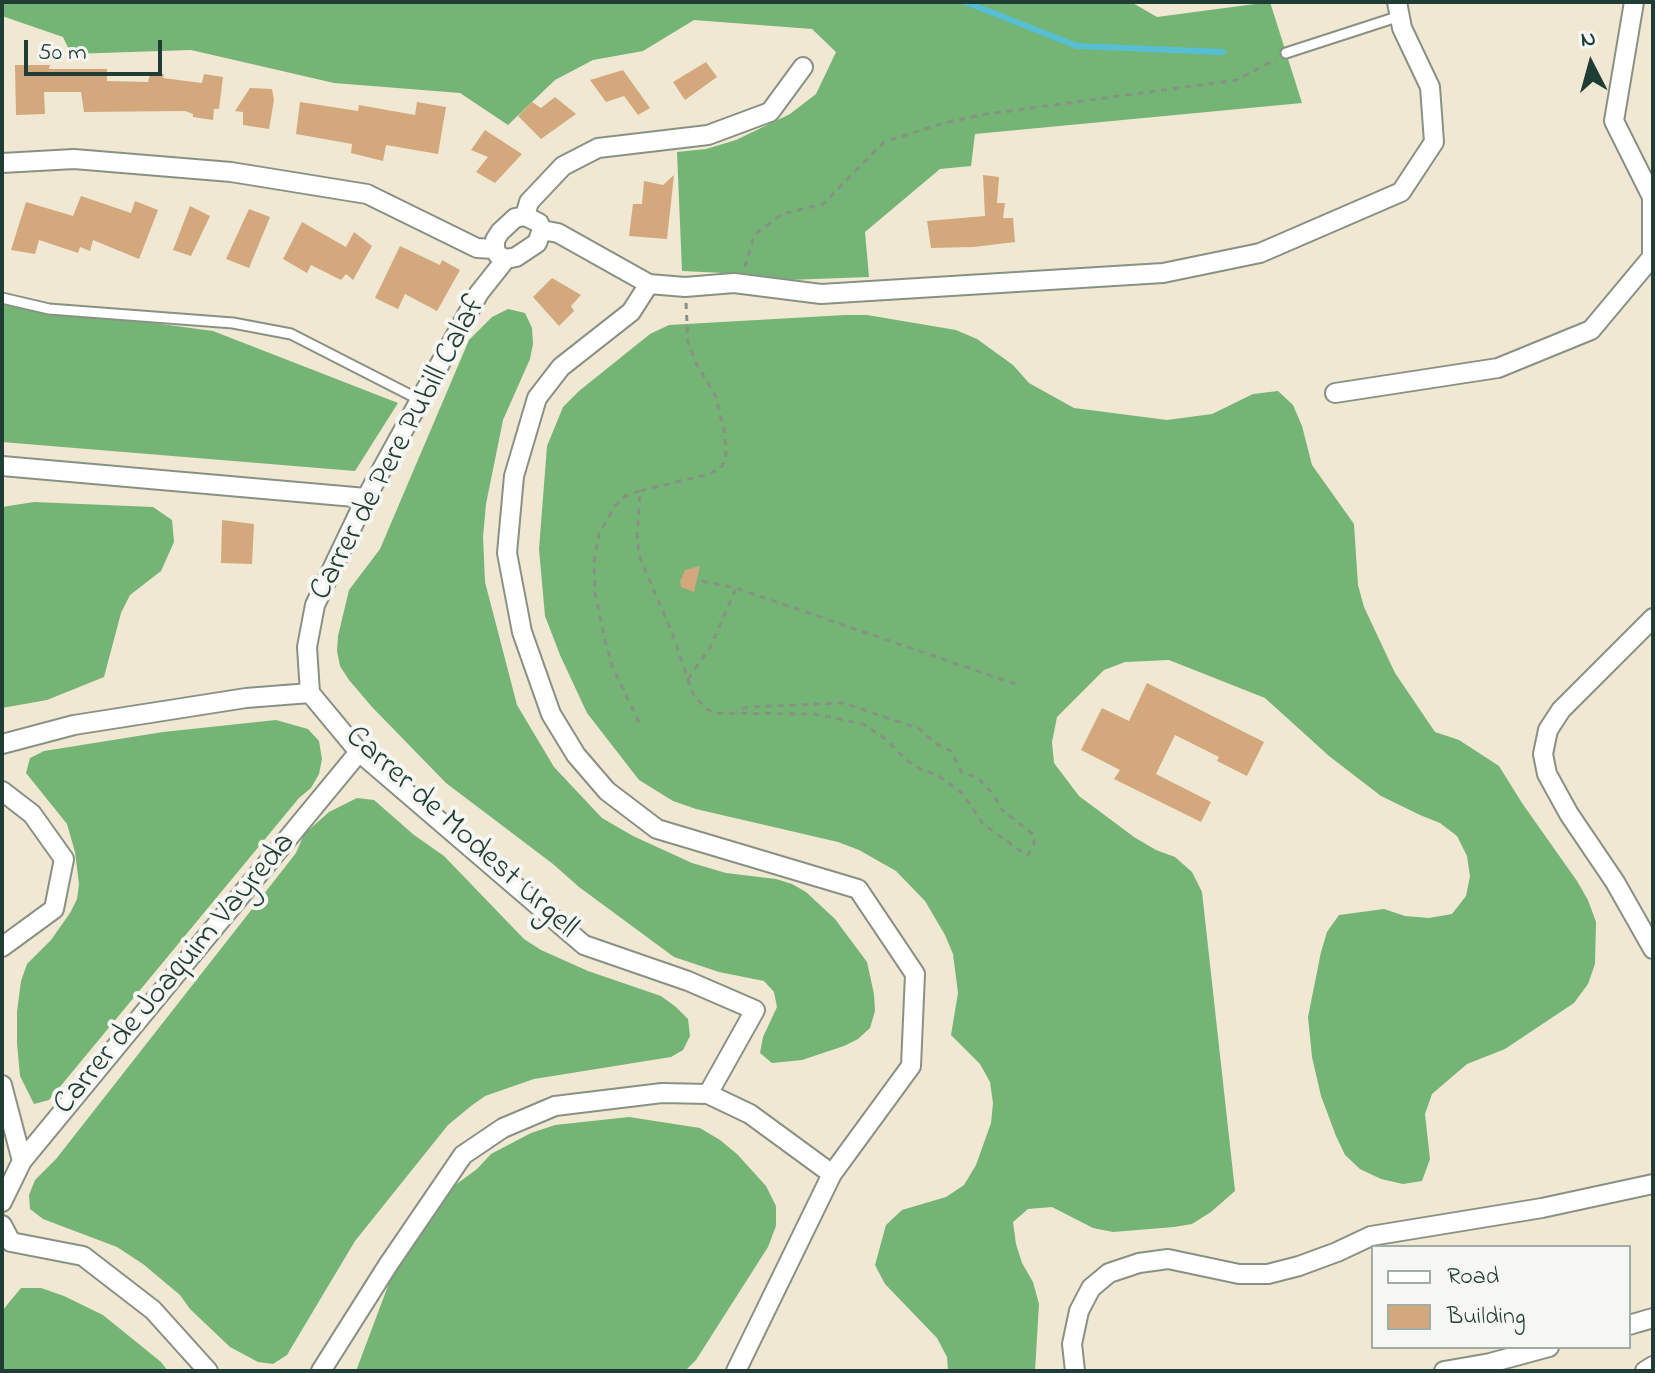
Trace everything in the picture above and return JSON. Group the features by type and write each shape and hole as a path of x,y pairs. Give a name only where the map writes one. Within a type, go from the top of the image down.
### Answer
{"street":[{"path":"1335,393 1498,368 1591,330 1652,257 1652,197 1614,121 1634,2"},
{"path":"542,230 558,233 649,284 685,287 740,284 821,294 1163,273 1260,253 1401,192 1434,142 1430,87 1402,28 1398,9"},
{"path":"525,216 529,202 563,166 598,148 708,135 770,112 803,67"},
{"path":"2,163 74,159 231,172 367,194 477,248 500,254 527,251 537,243 542,230 539,223 525,216 515,218 495,240 500,254"},
{"name":"Carrer de Pere Pubill Calaf","path":"310,693 307,647 315,605 366,498 500,254"},
{"path":"649,284 631,312 561,367 537,398 514,476 507,553 522,632 551,714 576,755 607,791 657,829 858,889 915,974 911,1066 832,1174 736,1371"},
{"path":"2,466 366,498"},
{"path":"1653,618 1561,710 1548,730 1543,754 1547,774 1569,814 1615,882 1653,949"},
{"path":"2,744 74,725 246,698 310,693"},
{"name":"Carrer de Modest Urgell","path":"310,693 359,752 584,945 688,981 755,1010 708,1094"},
{"name":"Carrer de Joaquim Vayreda","path":"2,1202 22,1161 359,752"},
{"path":"2,791 32,814 64,859 54,909 2,947"},
{"path":"2,1085 22,1161"},
{"path":"321,1371 463,1155 503,1128 555,1106 662,1093 708,1094 750,1114 832,1174"},
{"path":"1075,1371 1072,1344 1079,1311 1091,1288 1109,1273 1139,1263 1168,1259 1239,1274 1268,1274 1312,1262 1371,1236 1542,1208 1653,1184"},
{"path":"2,1225 11,1242 83,1256 153,1310 208,1371"},
{"path":"1631,1324 1653,1318"},
{"path":"1444,1371 1542,1349"},
{"path":"1645,1371 1653,1366"}],"lane":[{"path":"1286,53 1398,9"},
{"path":"2,298 49,309 233,323 291,334 422,401"}],"path":[{"path":"740,284 754,235 782,214 823,204 884,142 980,115 1237,80 1286,53"},
{"path":"639,722 613,668 605,640 595,592 594,562 599,534 615,506 625,496 709,474 721,468 726,458 725,435 716,397 688,342 685,287"},
{"path":"640,491 637,539 640,558 673,635 692,692 705,708 714,713 815,714 863,724 887,740 904,758 920,769 938,775 963,794 983,824 1019,850 1028,855 1034,844 1034,835 1001,809 993,794 977,777 962,773 951,751 936,744 920,729 843,703 747,707 736,712"},
{"path":"702,581 736,588 1021,686"},
{"path":"688,679 711,646 736,588"}],"green space":[{"path":"2,2 1131,2 1157,17 1270,2 1302,103 975,134 971,166 940,169 865,232 869,277 788,280 682,271 677,152 706,149 736,140 790,114 816,94 836,52 812,29 694,20 643,51 593,60 555,80 508,125 460,93 334,83 191,50 71,54 63,37 2,16"},
{"path":"2,298 49,309 213,331 398,403 355,471 2,442"},
{"path":"508,309 525,313 532,328 533,344 530,359 503,420 486,504 483,537 485,582 517,705 554,767 602,818 692,863 726,873 792,884 806,892 835,919 867,962 874,994 875,1011 870,1028 844,1046 802,1060 772,1063 760,1053 763,1037 777,1007 774,992 764,981 719,972 674,957 579,887 446,783 372,707 340,666 338,636 349,590 380,549 469,340 492,317"},
{"path":"867,315 956,330 977,339 1013,365 1029,383 1074,408 1167,420 1212,414 1253,394 1278,391 1293,405 1312,465 1354,524 1358,585 1364,607 1395,673 1435,732 1459,740 1499,766 1577,881 1596,922 1595,964 1588,984 1574,1003 1505,1049 1467,1064 1432,1094 1425,1114 1430,1159 1422,1181 1403,1184 1381,1179 1360,1169 1345,1155 1336,1136 1321,1096 1312,1057 1308,1017 1321,952 1327,932 1339,915 1384,909 1405,916 1429,918 1452,914 1466,896 1470,876 1467,856 1457,836 1440,823 1381,796 1329,756 1265,698 1169,660 1125,662 1104,670 1057,717 1052,742 1054,763 1079,796 1134,837 1175,857 1192,872 1202,892 1235,1191 1192,1224 1174,1227 1113,1232 1093,1228 1052,1207 1028,1209 1013,1222 1022,1263 1033,1282 1039,1304 1035,1371 948,1371 947,1357 937,1338 885,1284 875,1265 886,1225 902,1210 946,1197 964,1185 976,1165 991,1123 993,1103 990,1082 980,1064 951,1035 958,993 953,954 925,901 896,871 859,850 838,842 696,809 673,801 639,780 587,713 545,616 539,549 547,446 563,407 650,334 669,325"},
{"path":"34,502 153,507 172,520 174,542 161,571 130,595 121,613 104,677 47,700 2,708 2,507"},
{"path":"276,720 308,729 319,741 322,759 319,774 311,788 299,798 49,1100 34,1104 20,1076 17,1012 21,981 27,964 51,940 70,913 77,899 79,884 67,824 26,773 30,758 44,751 163,732"},
{"path":"357,798 374,800 444,856 524,939 588,971 661,996 688,1019 690,1036 683,1050 671,1057 534,1079 485,1096 471,1106 448,1125 355,1241 287,1355 273,1364 258,1362 230,1347 190,1309 180,1295 143,1264 117,1247 43,1219 30,1209 29,1195 35,1180 56,1159 296,853 304,834 329,812"},
{"path":"629,1117 700,1128 720,1140 766,1186 776,1206 776,1226 768,1247 696,1360 685,1371 356,1371 409,1230 439,1197 477,1169 491,1154 531,1133 555,1125"},
{"path":"21,1288 41,1288 103,1315 168,1371 2,1371 2,1311"}],"building":[{"path":"706,62 717,77 685,100 673,82"},
{"path":"15,65 50,65 49,69 107,69 107,81 148,82 150,74 202,83 204,74 223,77 219,109 214,109 213,120 193,117 185,111 84,112 81,92 44,92 45,114 16,115"},
{"path":"623,70 650,108 638,115 624,96 606,102 590,80"},
{"path":"250,88 272,89 274,100 269,129 243,125 243,112 235,111"},
{"path":"555,97 576,114 541,139 518,116 532,102 541,108"},
{"path":"300,102 358,111 359,105 415,115 417,102 446,107 438,154 386,145 383,161 351,153 352,144 296,134"},
{"path":"485,130 522,154 495,183 476,172 488,157 471,150"},
{"path":"674,175 667,239 629,236 633,204 642,204 644,181 663,185"},
{"path":"983,175 999,177 997,203 1005,203 1003,218 1013,218 1015,242 931,248 927,221 985,216"},
{"path":"81,196 131,213 135,201 158,210 139,259 93,240 90,251 80,247 78,253 39,240 35,254 11,250 26,202 73,216"},
{"path":"190,206 210,216 191,256 173,250"},
{"path":"249,209 270,217 249,268 226,259"},
{"path":"302,222 346,247 354,232 372,246 353,280 346,274 341,280 311,265 307,273 283,259"},
{"path":"400,246 440,265 442,260 460,270 437,311 405,294 398,309 375,298"},
{"path":"552,278 581,295 571,306 574,311 559,326 533,297"},
{"path":"222,520 254,524 252,564 221,563"},
{"path":"700,566 694,592 681,587 685,570"},
{"path":"1147,683 1264,742 1247,776 1217,761 1219,757 1175,735 1156,774 1211,802 1201,822 1114,779 1120,770 1081,750 1102,708 1129,721"}],"waterway":[{"path":"965,2 1077,46 1223,52"}]}
